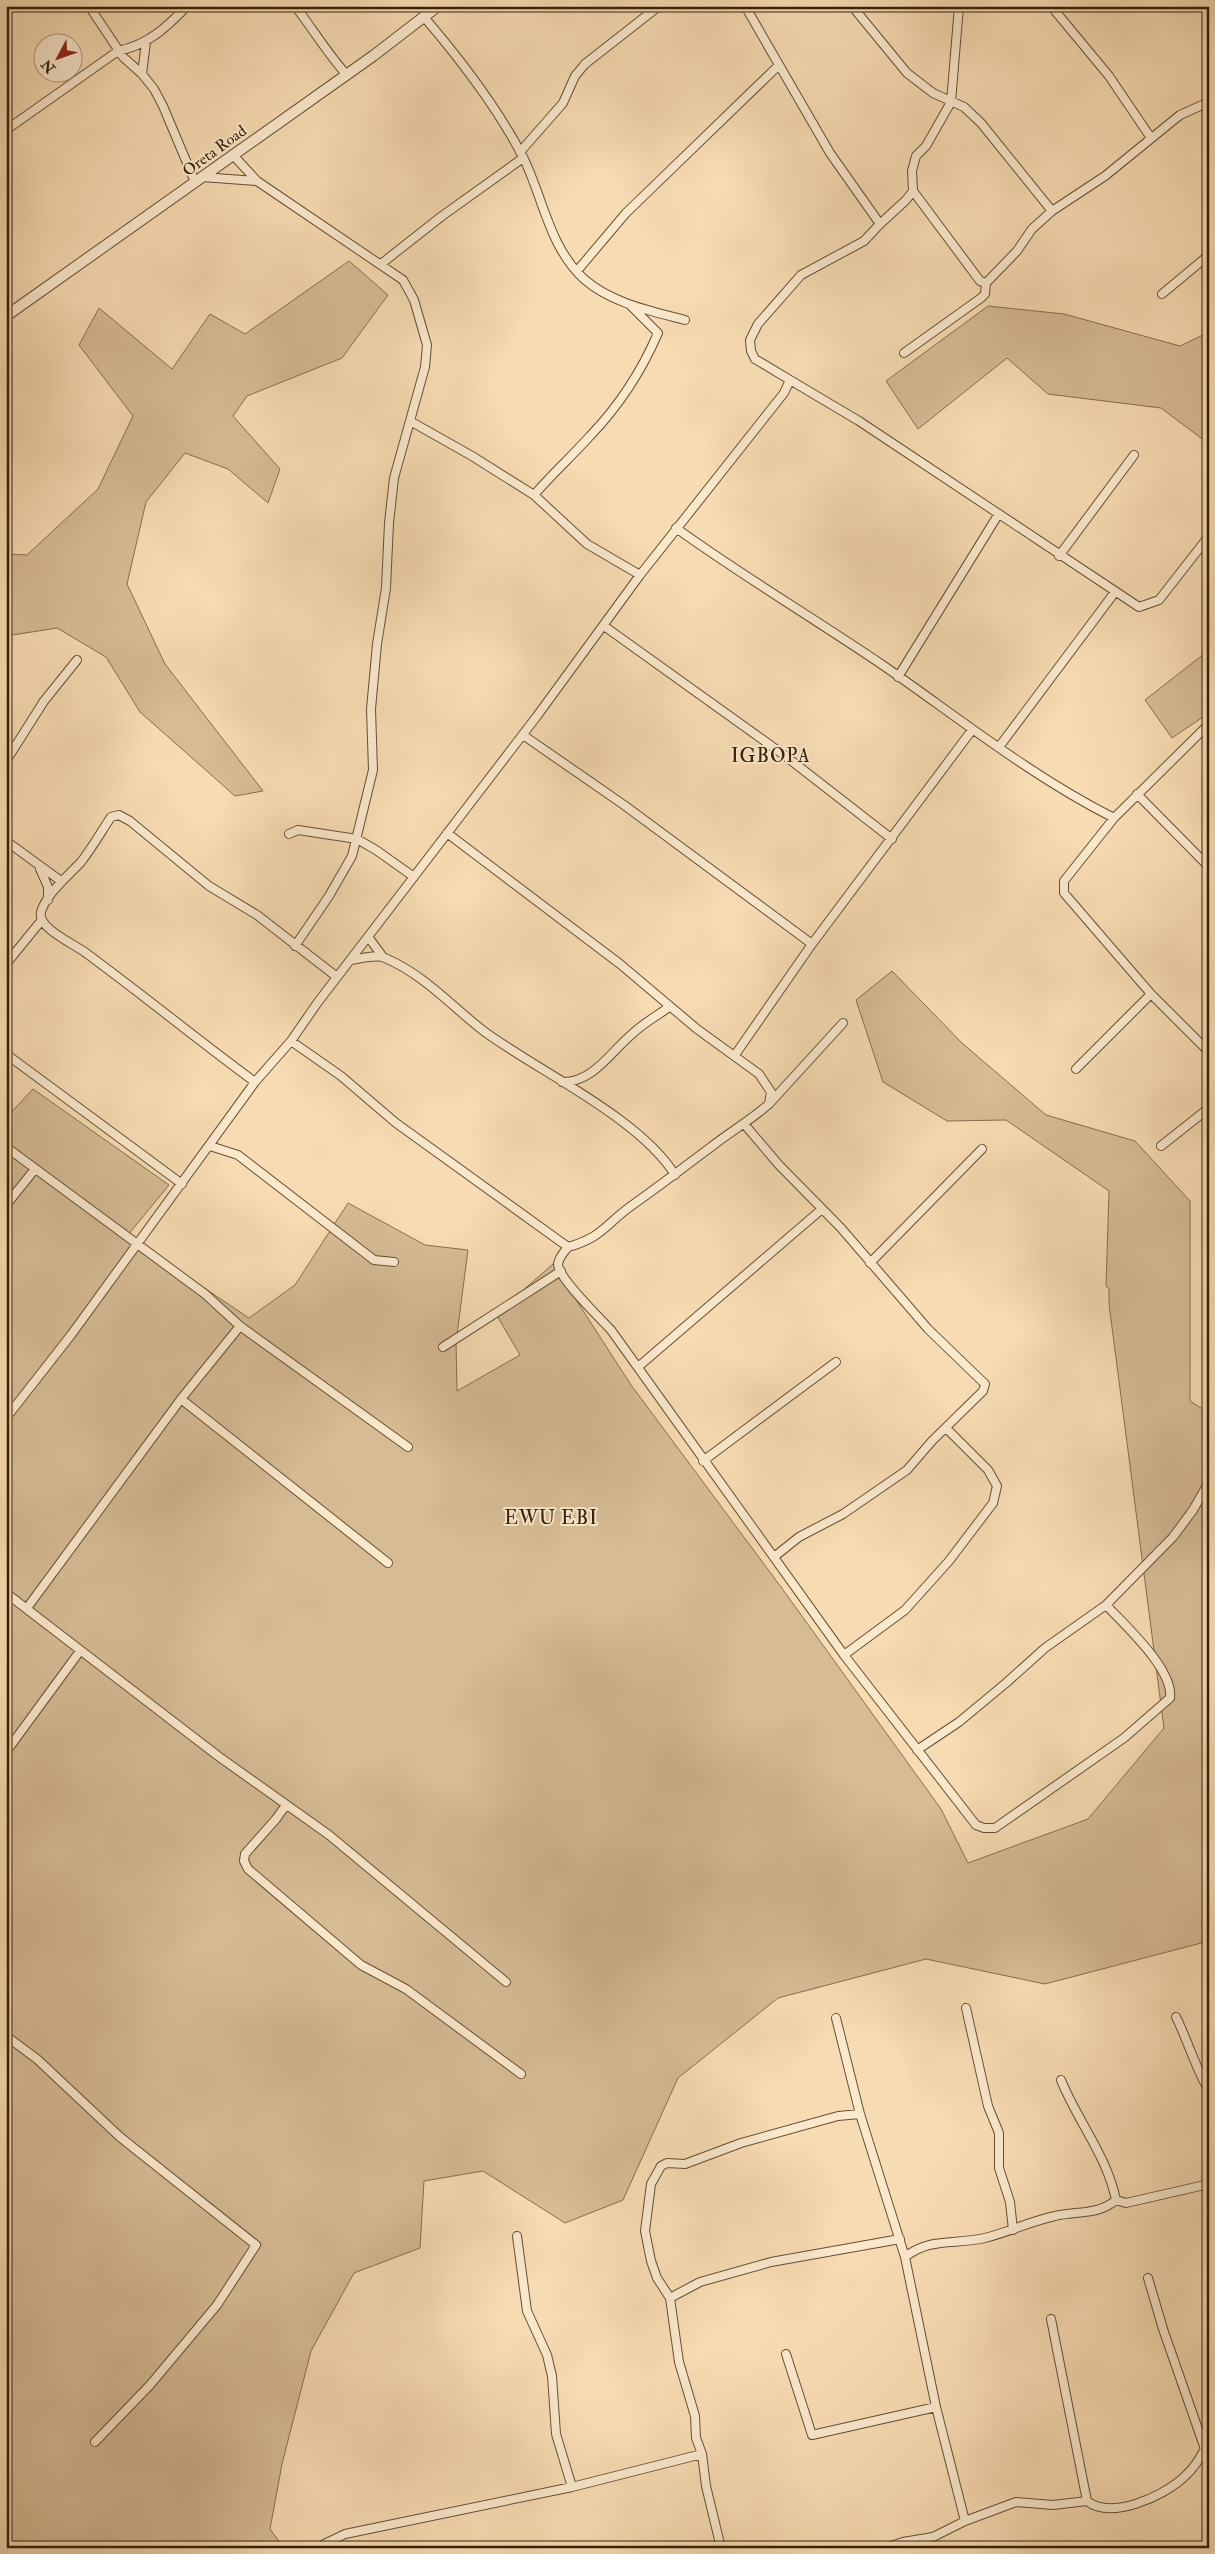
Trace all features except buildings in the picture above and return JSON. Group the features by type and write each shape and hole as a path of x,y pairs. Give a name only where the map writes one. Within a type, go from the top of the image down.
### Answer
{"street":[{"path":"89,6 118,51 142,74 163,106 199,180 257,181"},
{"path":"6,130 118,51 132,48 158,35 187,6"},
{"path":"295,6 316,32 330,56 346,74"},
{"name":"Oreta Road","path":"7,315 199,180 438,6"},
{"path":"381,264 521,155 563,103 575,76 580,70 659,6"},
{"path":"745,6 830,153 880,224"},
{"path":"852,6 907,72 926,89 964,107 981,123 1052,211"},
{"path":"959,6 951,102 926,146 916,156 912,171 913,191 980,281 986,283"},
{"path":"1052,6 1109,76 1151,138"},
{"path":"424,17 451,48 521,155 536,185 547,222 577,271 589,283 629,304 685,320"},
{"path":"142,74 146,42"},
{"path":"577,271 626,213 779,65"},
{"path":"904,353 981,298 985,294 986,283 1017,251 1032,229 1052,211 1105,176 1180,115 1209,102"},
{"path":"233,155 257,181 403,280 414,300 427,345 425,367 394,478 388,523 386,588 377,644 371,709 373,770 357,839 344,872 295,946"},
{"path":"913,191 864,241 801,275 758,324 750,340 751,351 755,359 858,421 1059,556 1139,607 1159,600 1209,536"},
{"path":"1162,294 1209,255"},
{"path":"534,495 592,435 626,390 648,356 658,332 629,304"},
{"path":"6,1418 137,1245 256,1082 291,1040 300,1025 369,938 523,735 640,574 778,401 790,380"},
{"path":"410,421 472,456 534,495 587,544 640,574"},
{"path":"1059,556 1134,455"},
{"path":"898,677 998,515"},
{"path":"676,528 728,565 803,612 1058,788 1114,818"},
{"path":"999,747 1114,592"},
{"path":"604,626 784,755 892,839"},
{"path":"6,761 44,701 77,660"},
{"path":"1209,724 1114,818 1064,881 1064,893 1151,994 1209,1052"},
{"path":"735,1055 812,944 972,730"},
{"path":"523,735 624,805 812,944"},
{"path":"1137,794 1209,867"},
{"path":"6,964 41,921 41,912 60,882 81,861 111,818 119,815 130,821 209,886 257,915 337,977"},
{"path":"289,834 298,830 357,839 414,877"},
{"path":"447,833 620,964 669,1007 735,1055 762,1079 771,1092 769,1104"},
{"path":"6,841 60,882"},
{"path":"39,867 48,887 48,900"},
{"path":"41,921 51,931 69,940 118,976 183,1029 256,1082"},
{"path":"369,938 383,957 422,978 484,1031 560,1082 576,1090 644,1140 668,1164 675,1175"},
{"path":"351,960 383,957"},
{"path":"1076,1069 1151,994"},
{"path":"560,1082 577,1081 586,1076 631,1034 669,1007"},
{"path":"843,1023 769,1104 745,1125 711,1147 626,1210 594,1238 568,1247 559,1260 561,1271 584,1302 611,1330 844,1655 976,1825 984,1828 995,1828 1124,1738 1170,1698 1171,1689 1168,1679 1132,1631 1106,1605"},
{"path":"291,1040 341,1076 396,1123 568,1247"},
{"path":"6,1054 182,1184"},
{"path":"1161,1146 1209,1108"},
{"path":"745,1125 779,1165 822,1208 928,1329 985,1384 983,1391 907,1470 843,1514 799,1537 774,1557"},
{"path":"210,1146 238,1155 374,1260 394,1262"},
{"path":"6,1147 205,1294 240,1326 408,1447"},
{"path":"870,1263 982,1149"},
{"path":"6,1205 35,1169"},
{"path":"638,1368 822,1208"},
{"path":"443,1347 561,1271"},
{"path":"27,1608 181,1399 240,1326"},
{"path":"703,1460 836,1362"},
{"path":"181,1399 388,1563"},
{"path":"844,1655 905,1610 949,1561 993,1503 997,1486 988,1470 946,1428"},
{"path":"916,1750 959,1722 1045,1648 1106,1605 1173,1537 1194,1510 1209,1482"},
{"path":"6,1592 218,1756 346,1849 506,1982"},
{"path":"6,1752 80,1651"},
{"path":"286,1804 276,1819 245,1854 244,1861 248,1869 361,1966 406,1989 521,2074"},
{"path":"966,2008 988,2106 999,2133 999,2168 1010,2202 1013,2230"},
{"path":"1176,2017 1186,2037 1197,2070 1209,2091"},
{"path":"836,2018 860,2114 905,2257 936,2407 965,2521"},
{"path":"6,2036 37,2059 120,2137 256,2245 217,2305 150,2384 95,2442"},
{"path":"1061,2080 1072,2107 1105,2162 1116,2200"},
{"path":"721,2548 706,2486 702,2454 696,2438 695,2416 679,2362 670,2298 657,2278 645,2231 648,2196 655,2174 661,2166 667,2163 684,2164 741,2143 838,2116 860,2114"},
{"path":"1116,2200 1126,2204 1209,2184"},
{"path":"905,2257 917,2247 927,2244 983,2238 1054,2216 1106,2208 1116,2200"},
{"path":"517,2236 527,2311 547,2355 552,2376 556,2434 572,2487"},
{"path":"670,2298 700,2282 771,2262 900,2240"},
{"path":"1148,2278 1163,2329 1205,2448"},
{"path":"1051,2319 1087,2501 1095,2507 1111,2509 1140,2502 1182,2479 1193,2468 1209,2440"},
{"path":"786,2354 812,2435 936,2407"},
{"path":"324,2544 345,2534 572,2487 702,2454"},
{"path":"885,2548 933,2537 965,2521 1016,2502 1053,2505 1087,2501"}],"shaded area":[{"path":"349,261 388,295 342,358 247,396 233,416 280,469 268,503 228,469 185,453 146,502 127,584 165,664 263,791 235,796 140,712 106,657 57,628 6,636 6,554 27,555 98,489 133,416 79,345 99,308 172,369 210,314 245,334"},
{"path":"988,306 1064,314 1180,346 1209,332 1209,444 1161,408 1048,394 1007,358 918,429 886,381"},
{"path":"1209,650 1209,713 1172,738 1145,700"},
{"path":"892,971 962,1043 1046,1115 1135,1141 1190,1201 1190,1401 1209,1413 1209,1941 1045,1984 926,1959 778,1998 678,2078 623,2200 565,2223 483,2171 424,2181 420,2248 354,2273 311,2351 282,2464 270,2529 284,2548 63,2548 6,2542 6,1118 33,1089 169,1185 127,1236 249,1318 295,1285 348,1203 425,1245 468,1250 456,1342 457,1391 520,1355 496,1314 553,1264 631,1385 781,1587 941,1809 968,1863 1088,1819 1164,1728 1109,1304 1109,1289 1106,1286 1109,1191 1006,1120 947,1121 883,1082 856,1000"}],"district":[{"name":"IGBOPA","path":"771,755"},
{"name":"EWU EBI","path":"551,1517"}]}
